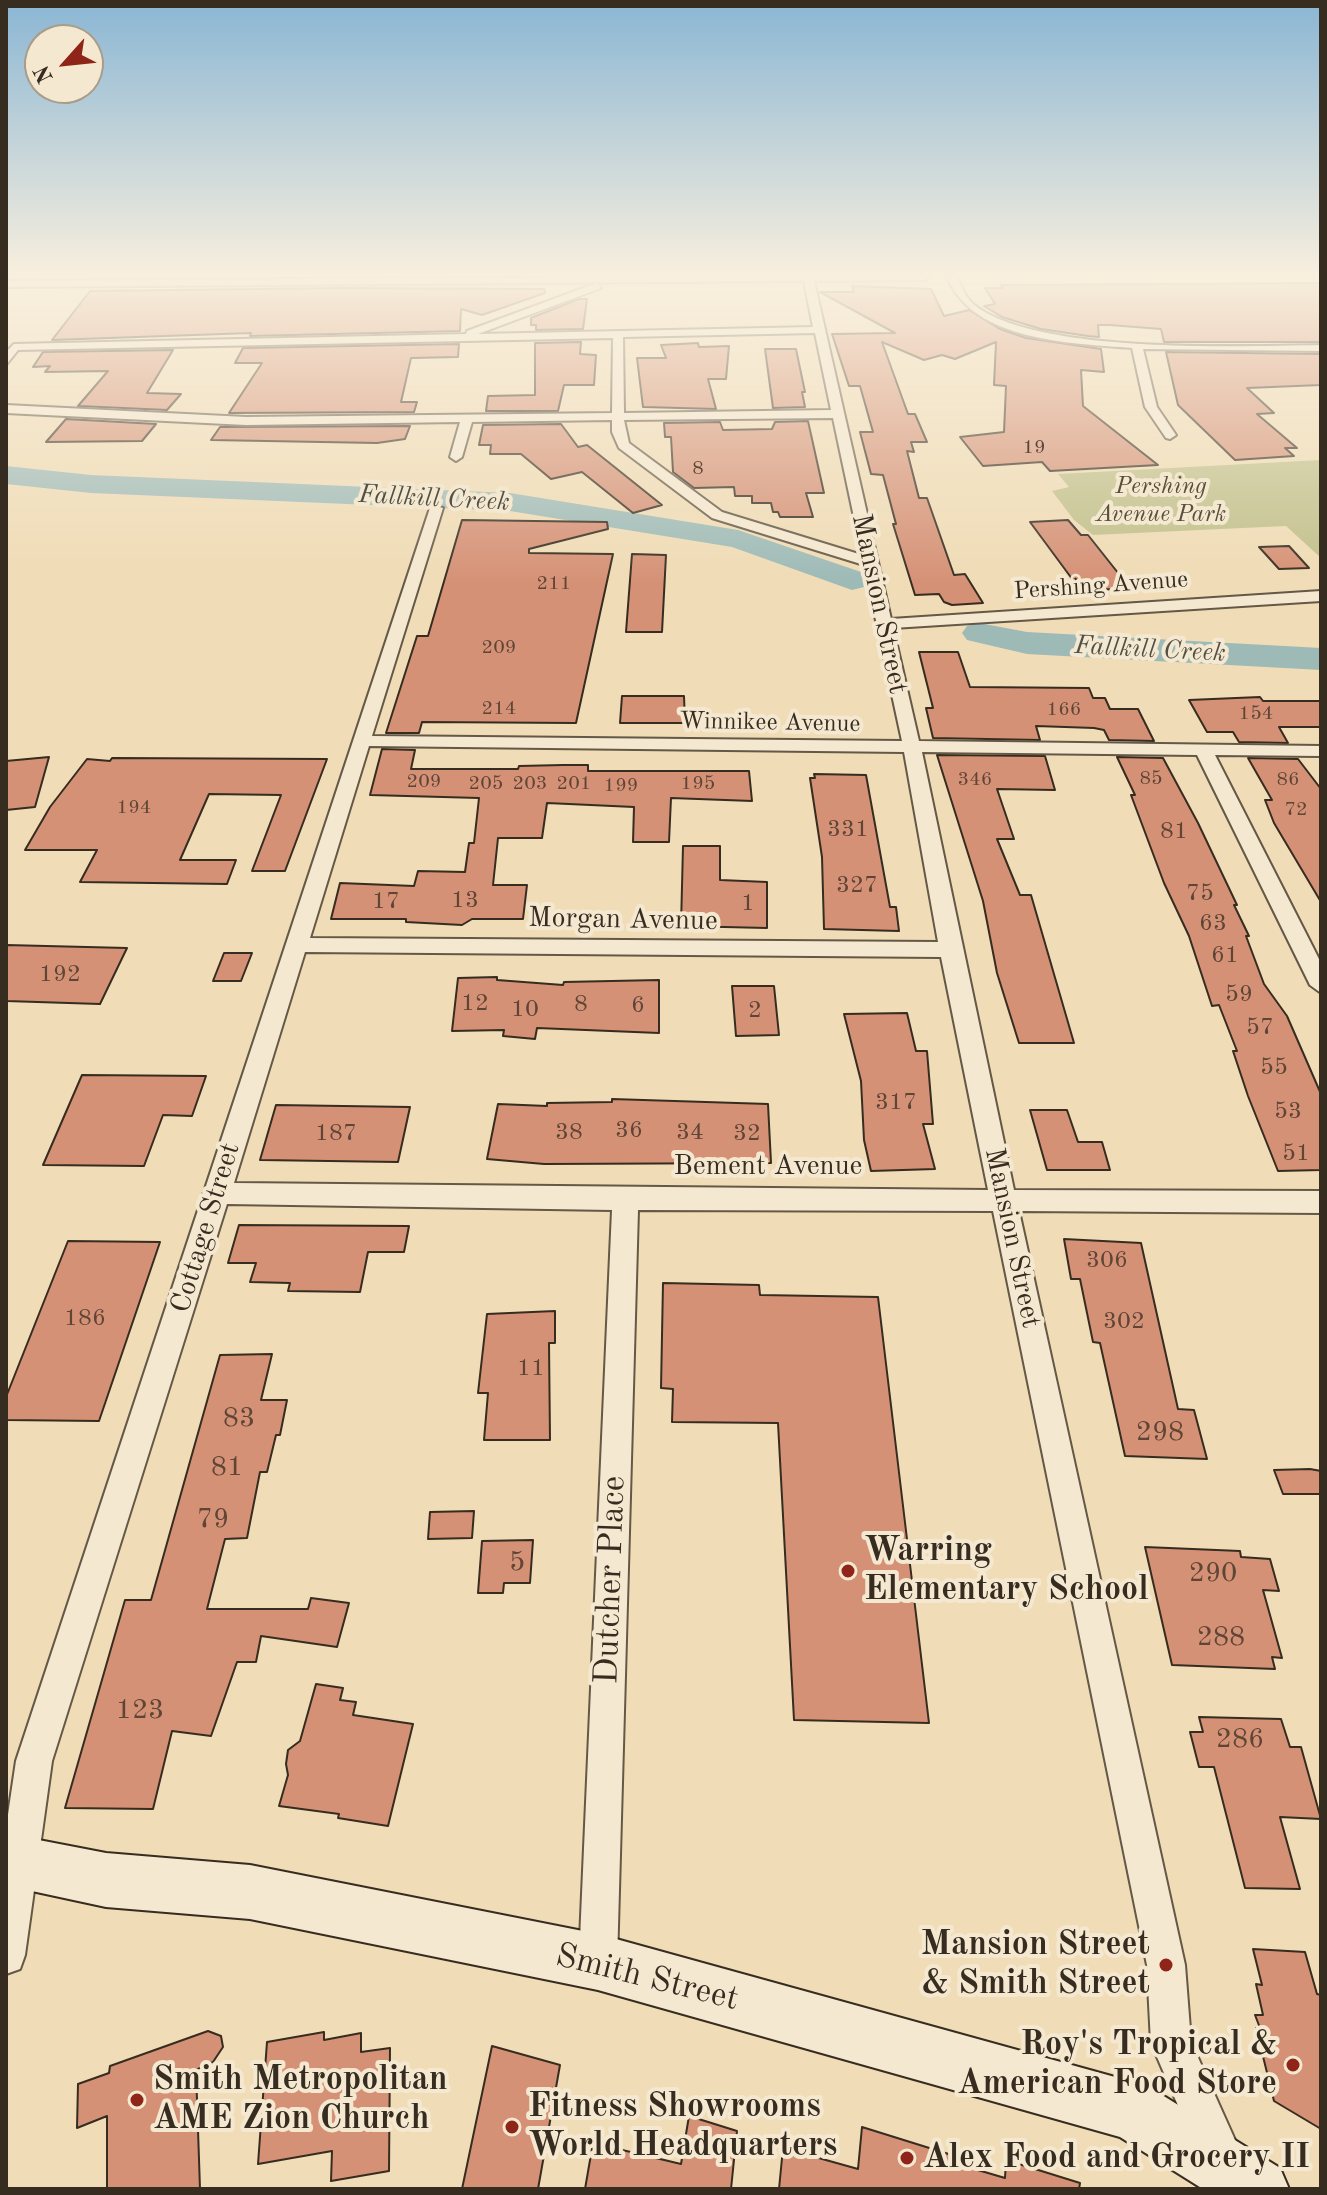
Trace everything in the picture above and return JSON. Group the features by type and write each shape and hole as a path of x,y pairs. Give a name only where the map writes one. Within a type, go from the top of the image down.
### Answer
{"street":[{"path":"618,379 618,432 624,445 707,509 728,520 871,562"},
{"name":"Mansion Street","path":"831,379 912,748 950,950 1166,1965 1171,2043 1241,2184"},
{"path":"1145,379 1151,407 1170,435"},
{"path":"6,409 221,420 838,414"},
{"path":"456,457 467,418"},
{"name":"Cottage Street","path":"6,1955 12,1863 34,1761 107,1543 436,508"},
{"name":"Pershing Avenue","path":"885,624 1321,596"},
{"name":"Winnikee Avenue","path":"362,741 1321,751"},
{"path":"1203,750 1321,985"},
{"name":"Morgan Avenue","path":"295,945 950,950"},
{"name":"Bement Avenue","path":"216,1193 625,1199 1321,1202"},
{"name":"Dutcher Place","path":"598,1962 625,1199"},
{"name":"Smith Street","path":"12,1863 106,1880 250,1892 598,1962 1133,2111 1241,2184"}],"green space":[{"name":"Pershing Avenue Park","path":"1321,460 1321,558 1286,526 1093,535 1074,520 1052,491 1069,487 1058,474"}],"building":[{"path":"101,379 155,379 147,393 181,394 167,410 78,406"},
{"path":"251,379 406,379 401,402 417,402 414,412 229,413"},
{"path":"535,379 594,379 594,385 564,385 558,411 486,411 488,396 535,395"},
{"path":"640,379 708,379 716,409 643,407"},
{"path":"769,379 802,379 805,407 773,408"},
{"path":"847,379 896,379 908,414 915,414 927,442 911,442 914,452 907,451 919,498 927,498 954,575 965,574 983,603 952,605 944,602 939,594 915,595 893,524 896,524 883,475 871,474 860,432 873,432 860,386 849,386"},
{"path":"994,379 1082,379 1083,406 1158,465 1050,471 1042,462 983,466 960,437 1004,432 1006,386 994,385"},
{"path":"1172,379 1321,379 1321,385 1247,388 1274,413 1257,414 1297,448 1285,448 1294,456 1235,460 1178,405"},
{"path":"66,419 156,424 142,441 46,442"},
{"path":"808,421 824,493 806,493 813,517 780,517 778,512 773,512 771,503 752,503 752,496 735,496 734,487 694,488 673,472 671,437 665,437 664,423 720,422 723,430 772,429 775,422"},
{"path":"561,424 578,447 587,445 662,505 633,513 582,472 551,479 521,454 490,454 491,445 479,445 483,425"},
{"path":"410,426 405,439 377,443 211,440 220,427"},
{"path":"462,520 607,522 608,529 529,549 529,553 613,554 576,723 422,722 419,733 386,733 417,636 428,636"},
{"path":"1068,520 1081,535 1088,535 1130,588 1081,591 1030,522"},
{"path":"1289,546 1309,568 1279,569 1259,547"},
{"path":"632,554 666,555 662,632 626,632"},
{"path":"919,652 958,652 970,687 1089,688 1093,698 1105,698 1110,709 1138,709 1154,741 1109,740 1104,730 1094,728 1036,726 1040,740 933,738 926,708 933,708"},
{"path":"622,696 684,696 685,723 620,723"},
{"path":"1260,697 1263,701 1321,701 1321,727 1279,727 1288,743 1239,742 1233,732 1207,732 1189,700"},
{"path":"382,749 415,750 411,769 518,769 519,766 588,765 588,771 749,771 752,801 671,798 669,842 633,842 634,807 547,803 542,838 498,838 493,885 527,885 523,919 472,919 462,925 406,922 406,919 331,919 340,883 414,886 418,871 465,872 469,843 474,843 479,798 370,795"},
{"path":"937,755 1045,756 1055,790 997,789 1014,839 997,839 1020,895 1031,895 1074,1043 1019,1043 997,973 983,901"},
{"path":"49,757 35,807 6,810 6,761"},
{"path":"1117,757 1163,758 1198,823 1237,905 1234,905 1249,936 1246,936 1264,984 1287,1016 1321,1094 1321,1170 1278,1171 1248,1096 1233,1051 1237,1051 1219,1005 1212,1006 1189,936 1164,883 1131,795 1135,795"},
{"path":"112,758 327,759 285,871 252,871 281,795 209,794 180,860 236,860 227,884 80,882 97,850 25,850 50,807 87,759 110,761"},
{"path":"1248,758 1298,759 1321,789 1321,902 1274,823 1265,800 1272,800"},
{"path":"814,774 866,775 890,907 896,907 899,931 824,929 822,857 810,778 815,778"},
{"path":"683,846 720,846 720,880 767,882 767,928 681,926"},
{"path":"6,945 127,948 100,1004 6,1001"},
{"path":"224,953 252,953 241,981 213,981"},
{"path":"497,977 497,980 563,985 564,982 659,980 659,1033 537,1028 535,1039 503,1036 504,1030 452,1031 458,978"},
{"path":"732,986 774,986 779,1035 736,1036"},
{"path":"907,1013 916,1051 927,1051 933,1124 923,1124 935,1169 871,1171 864,1140 861,1081 844,1014"},
{"path":"82,1075 206,1076 192,1116 163,1115 144,1166 43,1165"},
{"path":"612,1099 768,1104 771,1163 544,1164 487,1159 498,1104 547,1106 547,1103 612,1102"},
{"path":"276,1105 410,1107 398,1162 260,1160"},
{"path":"1030,1110 1067,1110 1078,1142 1102,1142 1110,1170 1047,1170"},
{"path":"239,1225 409,1226 404,1252 368,1252 360,1292 288,1291 290,1283 250,1282 256,1263 228,1263"},
{"path":"1064,1239 1141,1243 1178,1409 1194,1410 1207,1459 1125,1456 1100,1343 1093,1342 1080,1279 1071,1279"},
{"path":"68,1241 160,1242 99,1421 6,1420 6,1397"},
{"name":"Warring Elementary School","path":"663,1283 759,1285 760,1295 878,1297 929,1723 794,1720 778,1423 672,1422 673,1389 661,1388"},
{"path":"555,1311 555,1343 549,1343 550,1440 484,1440 488,1393 478,1393 487,1314"},
{"path":"272,1354 261,1400 287,1400 280,1435 276,1435 267,1472 260,1472 247,1538 225,1539 207,1609 308,1609 311,1598 349,1603 337,1647 261,1636 256,1662 237,1662 211,1736 172,1731 153,1809 65,1808 125,1600 151,1600 220,1355"},
{"path":"1274,1470 1321,1471 1321,1494 1283,1494"},
{"path":"474,1511 472,1538 428,1539 430,1512"},
{"path":"533,1540 530,1583 504,1583 503,1593 478,1593 482,1541"},
{"path":"1145,1547 1240,1551 1241,1557 1270,1559 1279,1591 1263,1590 1282,1658 1272,1657 1275,1669 1172,1665"},
{"path":"316,1684 343,1688 340,1700 356,1702 353,1715 413,1724 388,1826 338,1818 339,1814 279,1806 288,1775 288,1750 300,1741"},
{"path":"1199,1717 1281,1719 1290,1747 1301,1747 1321,1819 1280,1817 1300,1889 1245,1888 1214,1767 1199,1767 1190,1732 1203,1732"},
{"name":"Roy's Tropical & American Food Store","path":"1253,1949 1305,1952 1317,1994 1321,1995 1321,2129 1274,2101 1256,2028 1260,2028 1255,2015 1263,2015 1256,1984 1262,1985"},
{"name":"Smith Metropolitan AME Zion Church","path":"208,2031 221,2036 223,2047 213,2062 196,2070 200,2189 107,2189 107,2116 77,2128 78,2084 109,2073 110,2066"},
{"path":"324,2032 324,2040 361,2033 361,2052 390,2048 389,2171 331,2181 332,2151 258,2164 267,2042"},
{"name":"Fitness Showrooms World Headquarters","path":"492,2046 560,2065 538,2189 462,2189"},
{"path":"689,2116 737,2131 731,2189 585,2189 593,2143 681,2164"},
{"name":"Alex Food and Grocery II","path":"862,2127 955,2156 954,2163 1005,2178 1006,2160 1080,2183 1079,2189 779,2189 783,2148 858,2169"}],"waterway":[{"name":"Fallkill Creek","path":"6,475 91,484 510,502 738,539 852,580"},
{"name":"Fallkill Creek","path":"979,633 1027,643 1321,659"}],"place":[{"name":"Warring Elementary School","path":"848,1571"},
{"name":"Mansion Street & Smith Street","path":"1166,1965"},
{"name":"Roy's Tropical & American Food Store","path":"1293,2065"},
{"name":"Smith Metropolitan AME Zion Church","path":"137,2100"},
{"name":"Fitness Showrooms World Headquarters","path":"512,2127"},
{"name":"Alex Food and Grocery II","path":"907,2158"}]}
